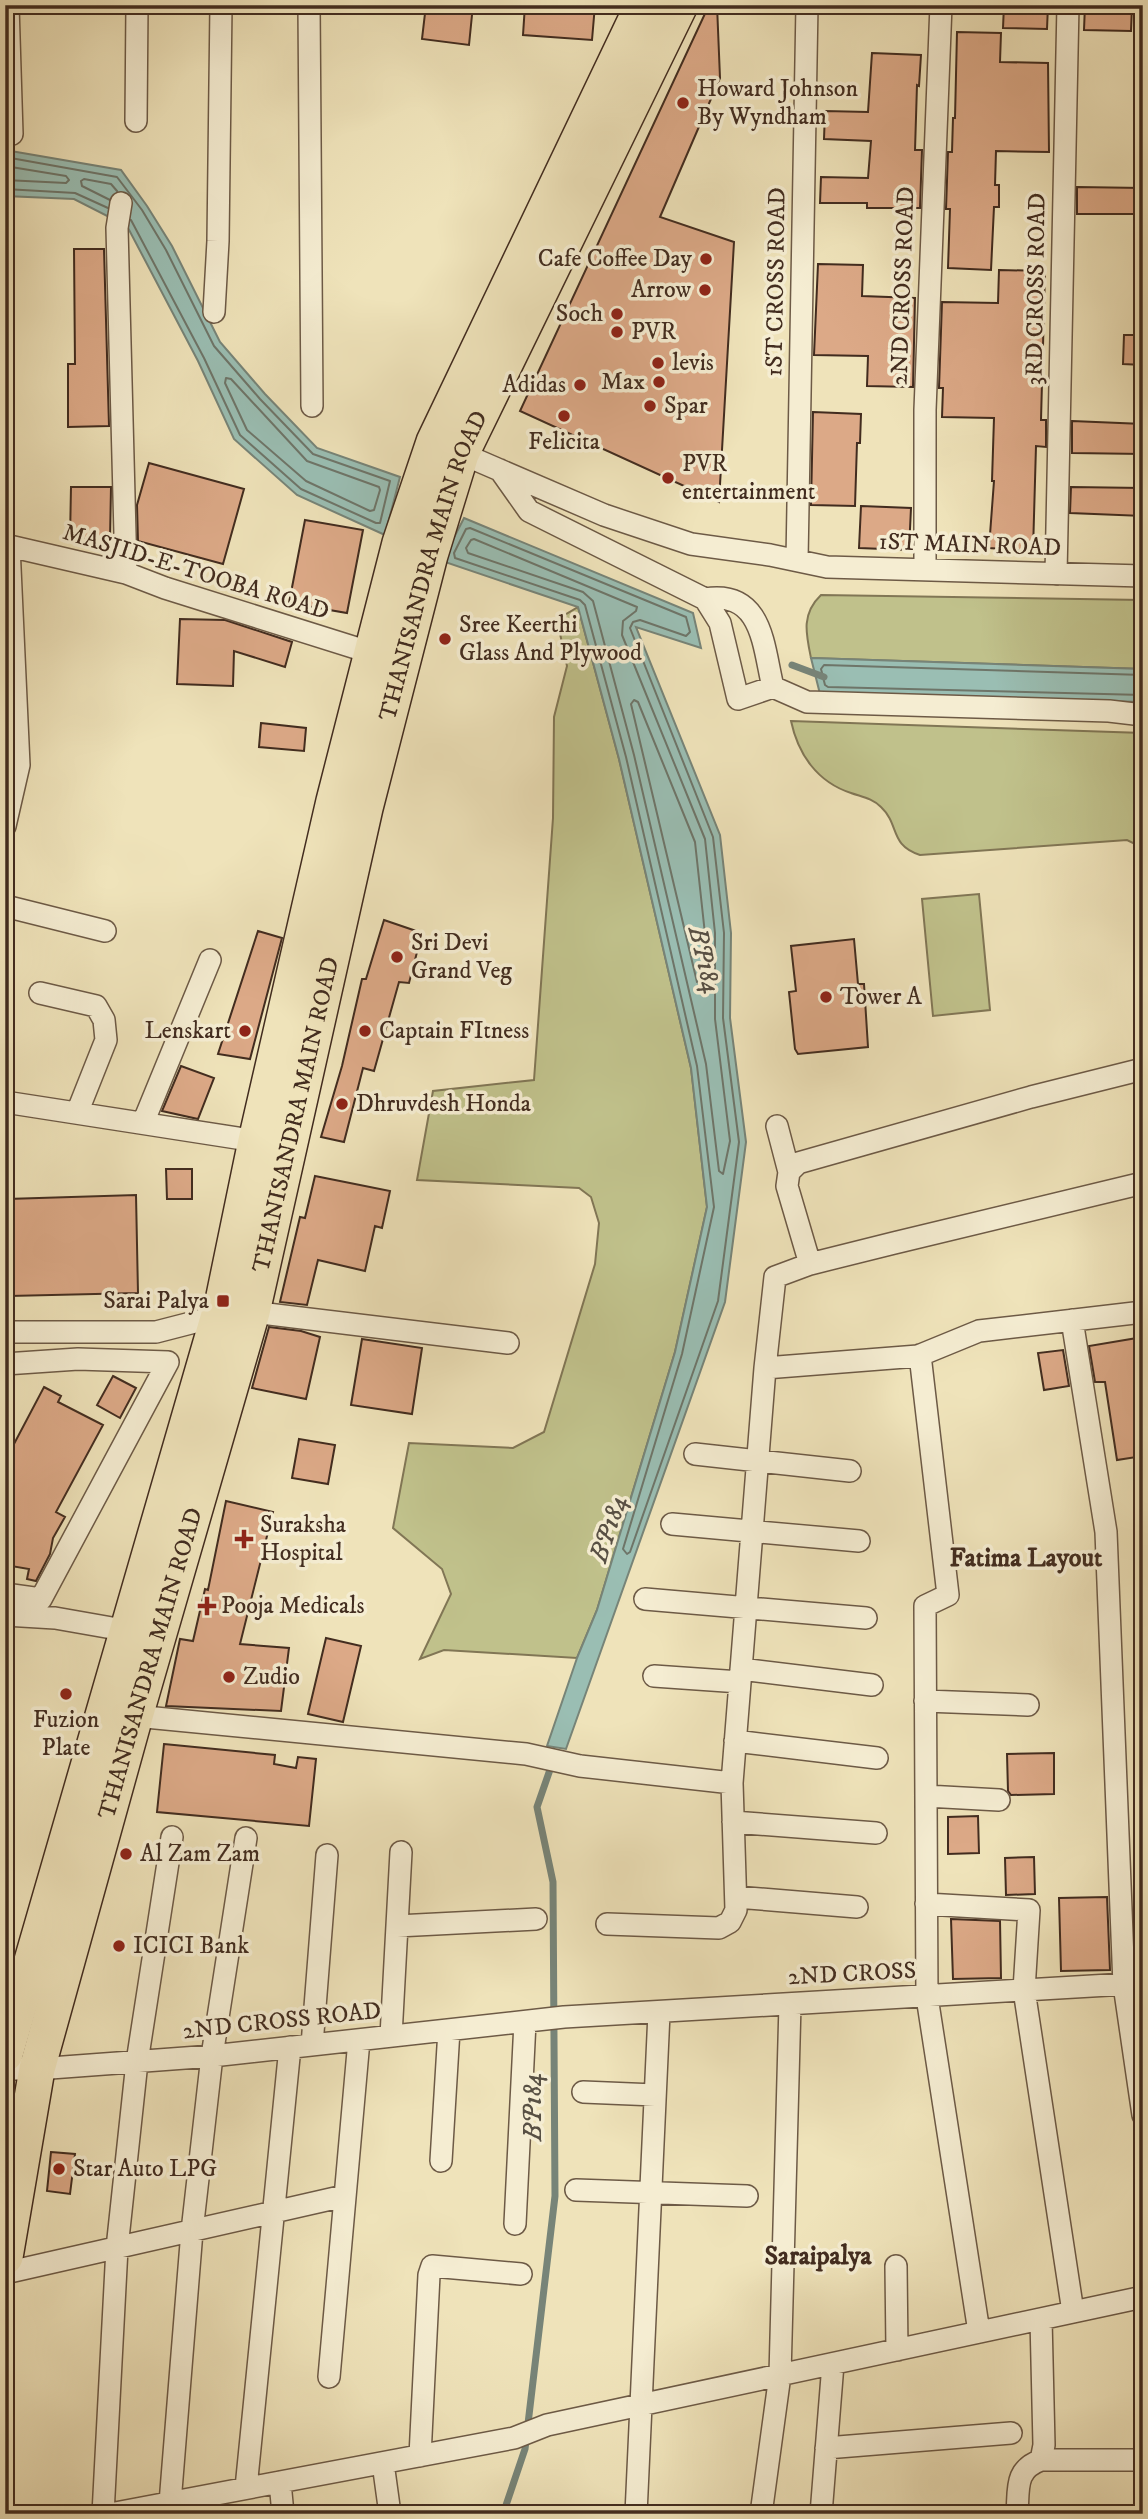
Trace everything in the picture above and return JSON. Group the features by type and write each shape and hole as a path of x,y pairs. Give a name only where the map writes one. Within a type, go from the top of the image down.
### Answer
{"main road":[{"name":"THANISANDRA MAIN ROAD","path":"5,2054 218,1316 334,801 372,653 415,549 448,448 643,5"},
{"name":"THANISANDRA MAIN ROAD","path":"448,448 680,5"},
{"name":"THANISANDRA MAIN ROAD","path":"5,2257 21,2069 135,1716 252,1312 365,808 415,549"}],"street":[{"path":"8,5 12,134"},
{"path":"136,121 138,5"},
{"path":"214,312 218,241 221,5"},
{"path":"309,5 312,407"},
{"name":"1ST CROSS ROAD","path":"797,560 807,5"},
{"name":"2ND CROSS ROAD","path":"925,570 925,410 941,5"},
{"name":"3RD CROSS ROAD","path":"1056,573 1068,5"},
{"path":"121,203 117,228 126,573"},
{"name":"1ST MAIN ROAD","path":"448,448 604,515 691,544 827,567 1143,576"},
{"path":"500,470 529,511 705,599 720,623 738,699 773,687 807,702 1109,711 1143,715"},
{"path":"5,826 19,765 7,545"},
{"name":"MASJID-E-TOOBA ROAD","path":"7,545 126,573 372,653"},
{"path":"705,599 716,597 738,602 755,617 760,628 773,687"},
{"path":"5,906 105,931"},
{"path":"143,1123 210,960"},
{"path":"40,993 96,1006 104,1020 106,1040 77,1114"},
{"path":"789,1172 799,1163 1143,1069"},
{"path":"5,1102 256,1141"},
{"path":"777,1126 789,1172 788,1186 810,1264"},
{"path":"607,1924 719,1928 730,1922 736,1910 732,1783 757,1461 775,1277 810,1264 1143,1183"},
{"path":"5,1594 41,1599 168,1362 78,1359 9,1364 11,1332 156,1332 218,1316 252,1312 508,1343"},
{"path":"765,1368 920,1355 979,1331 1143,1312"},
{"path":"1072,1320 1106,1532 1143,2115"},
{"path":"147,1360 156,1332"},
{"path":"78,1359 84,1334"},
{"path":"920,1355 948,1595 925,1606 927,1997 979,2332"},
{"path":"695,1454 850,1471"},
{"path":"672,1524 859,1541"},
{"path":"645,1599 866,1618"},
{"path":"5,1615 55,1618 129,1631"},
{"path":"654,1676 740,1676 872,1685"},
{"path":"925,1701 1028,1705"},
{"path":"135,1716 526,1754 580,1766 732,1783"},
{"path":"735,1741 877,1758"},
{"path":"926,1796 999,1800"},
{"path":"733,1822 876,1833"},
{"path":"103,2514 117,2248 137,2062 172,1837"},
{"path":"170,2503 191,2231 212,2056 246,1838"},
{"path":"391,2036 401,1852"},
{"path":"312,2045 327,1855"},
{"path":"736,1897 857,1907"},
{"path":"926,1904 1029,1910 1024,1990 1073,2312"},
{"path":"397,1926 536,1919"},
{"name":"2ND CROSS","path":"544,2020 1133,1984"},
{"path":"761,2514 780,2375 790,2004"},
{"path":"636,2514 659,2013"},
{"path":"515,2224 544,2020"},
{"name":"2ND CROSS ROAD","path":"21,2069 212,2056 544,2020"},
{"path":"441,2161 449,2030"},
{"path":"329,2377 359,2040"},
{"path":"246,2488 290,2047"},
{"path":"583,2092 655,2095"},
{"path":"576,2190 747,2196"},
{"path":"5,2273 344,2196"},
{"path":"420,2456 429,2275 432,2266 521,2274"},
{"path":"897,2266 897,2350"},
{"path":"121,2513 170,2503 205,2505 246,2488 514,2438 547,2425 1143,2297"},
{"path":"1041,2319 1044,2445 1041,2460"},
{"path":"821,2514 832,2364"},
{"path":"826,2448 1011,2432"},
{"path":"1017,2514 1020,2478 1028,2465 1041,2460 1143,2460"},
{"path":"383,2463 390,2514"},
{"path":"280,2482 283,2514"}],"green space":[{"path":"821,595 1143,600 1143,669 811,658 807,633 808,617 810,609"},
{"path":"578,607 619,759 691,1068 707,1207 675,1352 597,1610 577,1658 444,1650 420,1659 451,1594 442,1569 393,1528 409,1443 513,1448 544,1432 595,1264 599,1223 591,1197 579,1188 417,1180 433,1091 534,1080 553,818 554,717 567,666 559,629 563,616"},
{"path":"791,721 1143,733 1143,848 1127,840 920,855 910,851 899,840 887,814 878,804 839,788 819,774 804,755"},
{"path":"979,894 990,1010 933,1016 922,899"}],"water":[{"path":"5,150 121,170 172,246 220,342 265,394 317,448 400,477 385,535 297,495 234,439 198,361 127,226 74,199 5,196"},
{"path":"464,518 693,613 701,648 636,627 720,835 731,933 730,1018 746,1142 725,1302 566,1749 547,1746 577,1658 597,1610 675,1352 707,1207 691,1068 619,759 578,607 442,561"},
{"path":"811,658 1143,669 1143,702 820,694"}],"building":[{"path":"426,5 473,5 469,45 422,39"},
{"path":"525,5 595,5 592,40 523,35"},
{"path":"709,5 717,5 720,78 660,217 734,242 719,502 520,411"},
{"path":"1004,5 1048,5 1047,29 1003,28"},
{"path":"1085,5 1132,6 1131,31 1084,30"},
{"path":"957,32 1001,33 1000,62 1048,63 1049,152 996,151 995,185 999,185 999,207 994,207 991,270 948,268 948,152 952,152 955,118"},
{"path":"872,53 921,55 919,86 917,85 915,150 922,150 920,208 867,208 867,203 820,203 821,177 868,178 871,141 824,139 825,111 868,112"},
{"path":"1077,187 1143,188 1143,214 1077,214"},
{"path":"74,249 104,249 109,426 68,427 68,364 75,364"},
{"path":"818,264 863,265 862,296 915,298 913,387 867,386 868,356 814,355"},
{"path":"999,270 1045,271 1041,420 1046,420 1046,447 1036,446 1033,551 989,548 994,481 994,418 942,417 943,388 939,388 942,302 998,303"},
{"path":"1124,335 1143,335 1143,365 1123,364"},
{"path":"813,412 861,414 860,443 857,443 855,506 811,505"},
{"path":"1072,421 1143,424 1143,454 1072,453"},
{"path":"149,463 244,489 223,564 138,541 137,505"},
{"path":"71,487 111,487 110,539 70,539"},
{"path":"1071,487 1143,488 1143,516 1070,513"},
{"path":"861,506 911,508 909,550 859,548"},
{"path":"305,520 363,530 347,613 289,603"},
{"path":"180,619 225,620 292,642 285,667 234,651 233,686 177,684"},
{"path":"261,723 306,728 304,751 259,747"},
{"path":"384,920 422,933 409,983 399,982 374,1071 363,1068 344,1142 321,1137 342,1066 362,979 366,979"},
{"path":"258,931 282,938 250,1059 218,1054"},
{"name":"Tower A","path":"854,939 858,984 864,984 868,1047 798,1054 795,1049 789,992 796,991 791,946"},
{"path":"181,1066 214,1078 198,1119 162,1111"},
{"path":"166,1169 192,1169 192,1199 167,1199"},
{"path":"315,1176 390,1191 382,1228 375,1226 365,1271 318,1260 307,1305 280,1302 300,1217 305,1218"},
{"path":"136,1195 138,1293 9,1296 7,1199"},
{"path":"269,1327 301,1331 320,1337 306,1399 252,1388"},
{"path":"1143,1337 1143,1456 1117,1460 1105,1382 1095,1382 1089,1346"},
{"path":"362,1339 422,1348 412,1414 351,1405"},
{"path":"1063,1350 1069,1386 1044,1390 1038,1353"},
{"path":"113,1376 136,1388 120,1418 97,1405"},
{"path":"44,1387 61,1396 58,1402 103,1425 56,1512 65,1517 53,1538 50,1554 36,1581 27,1579 29,1569 5,1565 5,1461"},
{"path":"299,1439 335,1445 328,1484 292,1478"},
{"path":"226,1501 273,1512 240,1644 289,1648 281,1711 166,1706 180,1639 193,1641 205,1589 208,1590"},
{"path":"326,1638 361,1646 343,1722 308,1714"},
{"path":"164,1744 275,1755 274,1764 296,1768 298,1757 316,1759 309,1826 157,1812"},
{"path":"1054,1753 1054,1794 1011,1795 1008,1791 1007,1754"},
{"path":"978,1816 979,1853 948,1854 948,1817"},
{"path":"1034,1857 1035,1894 1006,1895 1005,1858"},
{"path":"1107,1897 1110,1970 1061,1971 1059,1898"},
{"path":"951,1919 1000,1921 1001,1978 953,1979"},
{"path":"51,2152 75,2154 70,2194 47,2191"}],"waterway":[{"path":"792,665 824,677"},
{"name":"BP184","path":"503,2514 525,2449 555,2196 553,1882 537,1807 553,1761"}],"place":[{"name":"Howard Johnson By Wyndham","path":"683,103"},
{"name":"Cafe Coffee Day","path":"706,259"},
{"name":"Arrow","path":"705,290"},
{"name":"Soch","path":"617,314"},
{"name":"PVR","path":"617,332"},
{"name":"levis","path":"658,363"},
{"name":"Max","path":"659,382"},
{"name":"Adidas","path":"580,385"},
{"name":"Spar","path":"650,406"},
{"name":"Felicita","path":"564,416"},
{"name":"PVR entertainment","path":"668,478"},
{"name":"Sree Keerthi Glass And Plywood","path":"445,639"},
{"name":"Sri Devi Grand Veg","path":"397,957"},
{"name":"Tower A","path":"826,997"},
{"name":"Lenskart","path":"245,1031"},
{"name":"Captain FItness","path":"365,1031"},
{"name":"Dhruvdesh Honda","path":"342,1104"},
{"name":"Sarai Palya","path":"223,1301"},
{"name":"Suraksha Hospital","path":"244,1539"},
{"name":"Pooja Medicals","path":"207,1606"},
{"name":"Zudio","path":"229,1677"},
{"name":"Fuzion Plate","path":"66,1694"},
{"name":"Al Zam Zam","path":"126,1854"},
{"name":"ICICI Bank","path":"119,1946"},
{"name":"Star Auto LPG","path":"59,2169"}],"district":[{"name":"Fatima Layout","path":"1026,1558"},
{"name":"Saraipalya","path":"818,2256"}]}
